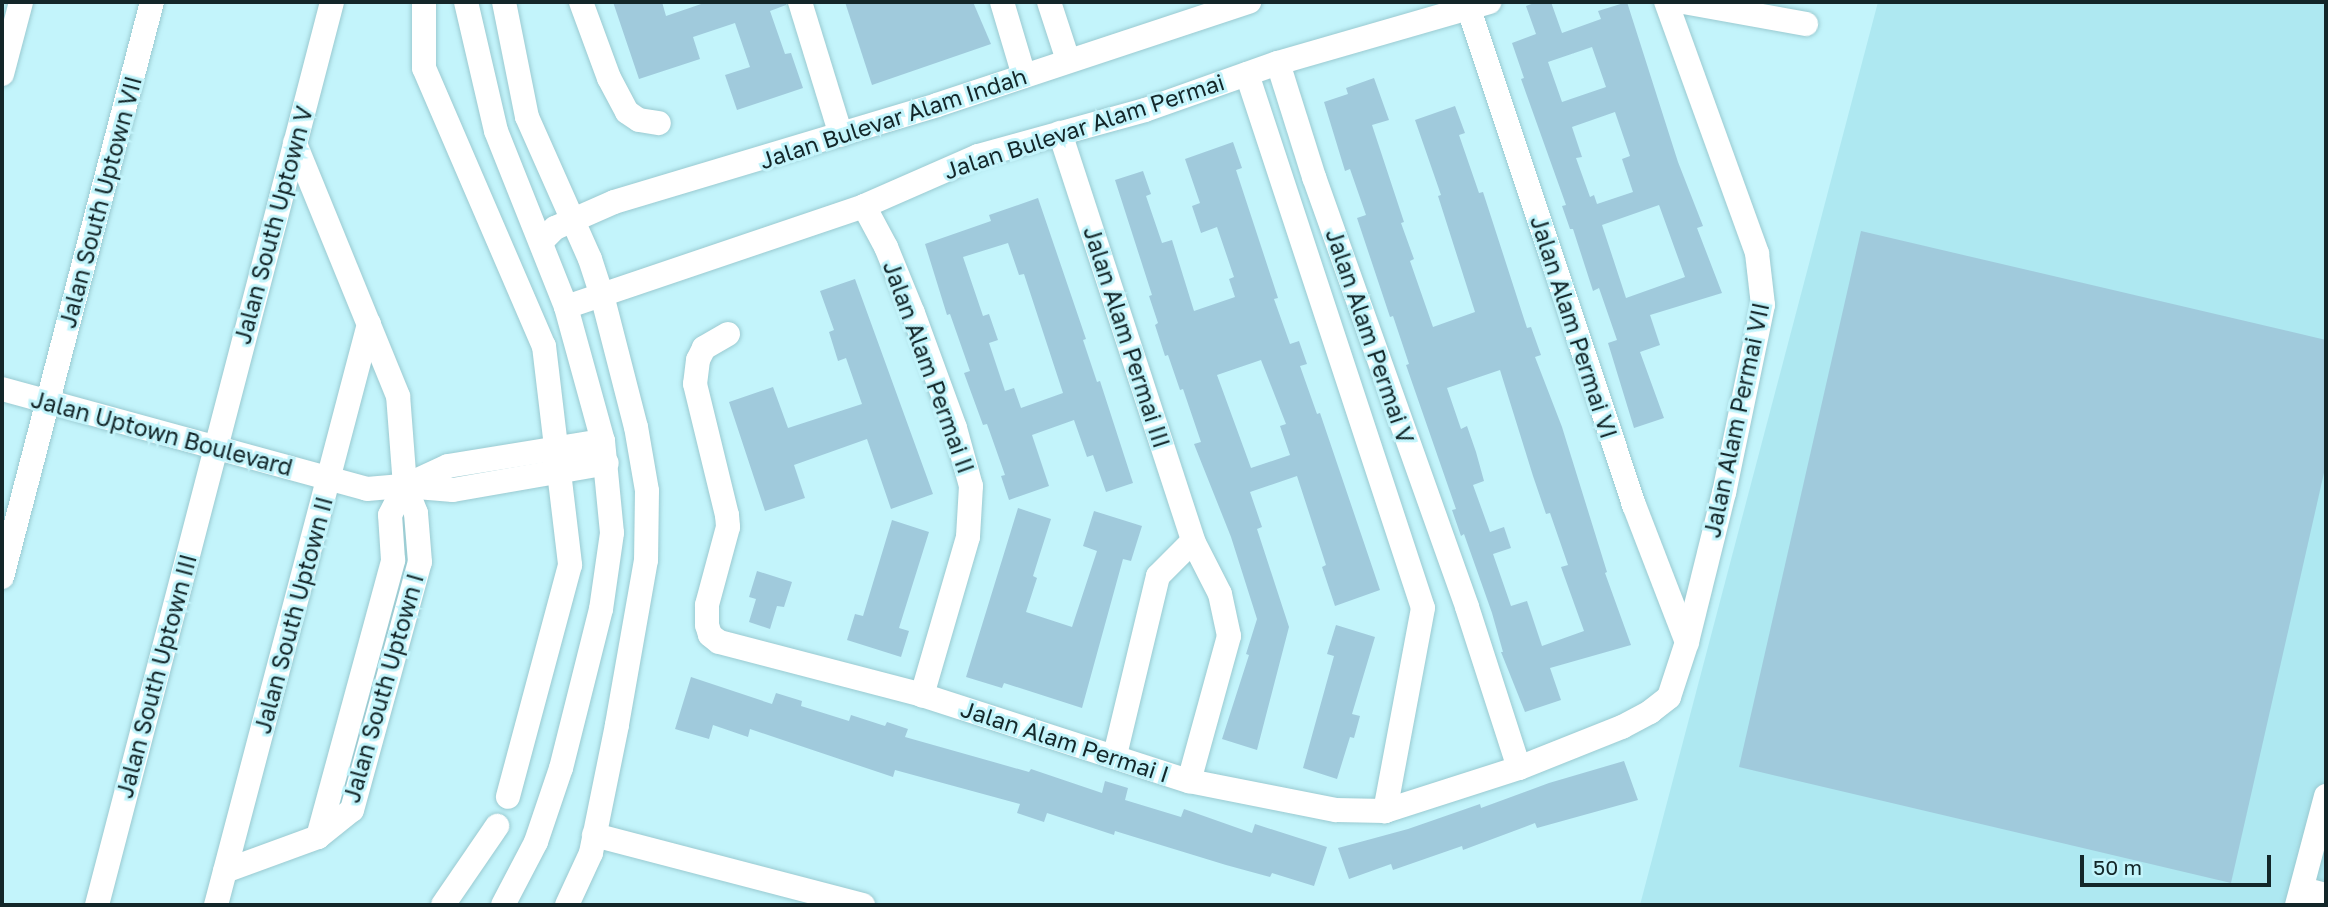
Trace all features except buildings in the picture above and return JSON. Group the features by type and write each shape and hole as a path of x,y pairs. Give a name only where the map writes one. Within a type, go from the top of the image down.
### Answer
{"street":[{"path":"2,74 21,2"},
{"name":"Jalan South Uptown VII","path":"2,577 152,2"},
{"name":"Jalan South Uptown V","path":"215,447 332,2"},
{"path":"424,2 424,68 544,346 570,565 508,797"},
{"path":"466,2 470,31 496,131 566,307 605,452 612,533 601,609 561,768 536,842 503,905"},
{"path":"504,2 527,117 602,295 636,427 647,505 646,560 591,853 567,905"},
{"path":"581,2 609,78 627,112 639,120 659,123"},
{"path":"800,2 841,135"},
{"path":"1002,2 1024,76"},
{"path":"1049,2 1068,60"},
{"name":"Jalan Bulevar Alam Indah","path":"541,242 555,228 614,202 841,135 1249,2"},
{"name":"Jalan Alam Permai VII","path":"1666,2 1757,253 1763,306 1687,642"},
{"path":"1684,2 1806,24"},
{"name":"Jalan Alam Permai VI","path":"1479,5 1634,505 1687,642"},
{"name":"Jalan Bulevar Alam Permai","path":"566,307 864,206 978,156 1146,110 1278,63 1479,5"},
{"name":"Jalan Alam Permai V","path":"1278,63 1365,324 1467,607 1519,768"},
{"name":"Jalan Alam Permai V","path":"1247,74 1423,608 1385,811"},
{"name":"Jalan Alam Permai III","path":"1060,133 1194,541 1220,594 1229,636 1189,781"},
{"name":"Jalan South Uptown I","path":"225,871 318,837 352,810 420,562 416,513 405,486 398,396 295,143"},
{"name":"Jalan Alam Permai II","path":"864,206 913,313 955,428 971,486 968,537 922,695"},
{"name":"Jalan South Uptown II","path":"216,905 369,324"},
{"name":"Jalan Alam Permai I","path":"727,334 704,348 698,360 695,384 727,515 728,527 707,604 710,635 719,642 922,695 1189,781 1336,810 1385,811 1519,768 1622,727 1650,712 1669,697 1687,642"},
{"name":"Jalan Uptown Boulevard","path":"2,389 367,489 405,486"},
{"name":"Jalan South Uptown III","path":"97,905 215,447"},
{"path":"405,486 448,466 558,460 605,452"},
{"path":"1115,755 1158,576 1194,541"},
{"path":"1423,608 1467,607"},
{"path":"2326,796 2299,897 2326,895"},
{"path":"443,905 497,827"},
{"path":"594,835 863,905"}],"shaded area":[{"path":"1878,2 2326,2 2326,905 1640,905"}]}
